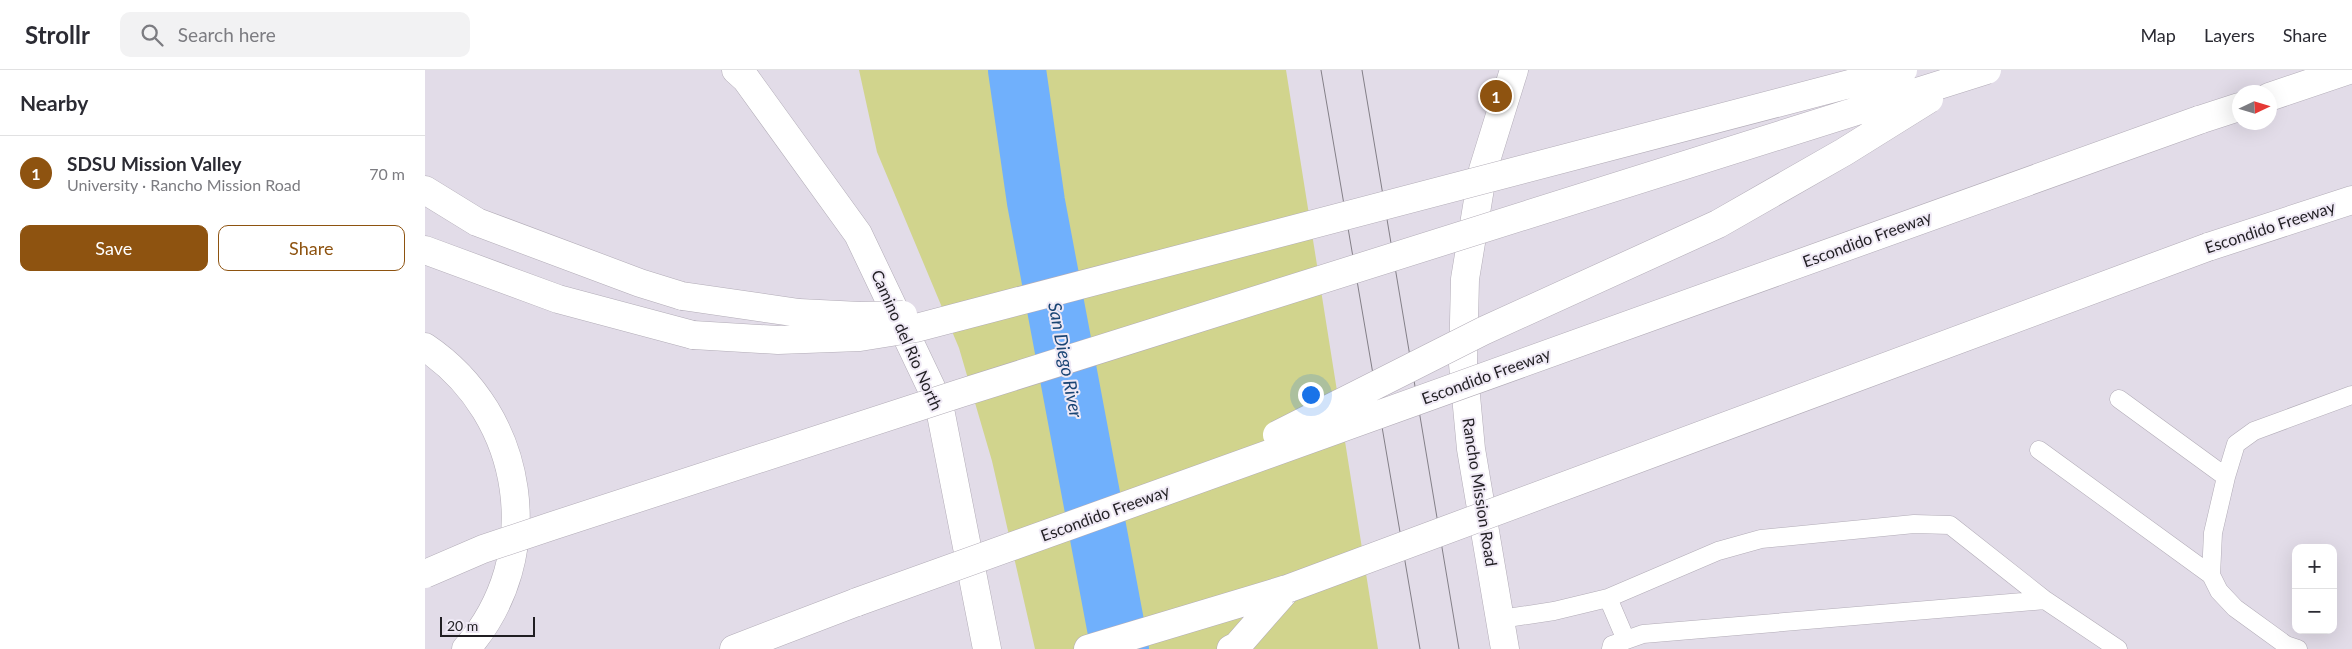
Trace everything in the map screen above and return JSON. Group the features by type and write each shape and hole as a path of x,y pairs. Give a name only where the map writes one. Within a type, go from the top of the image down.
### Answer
{"main road":[{"name":"Camino del Rio North","path":"737,70 746,79 857,234 939,404 987,649"},
{"name":"Rancho Mission Road","path":"1505,649 1471,448 1463,364 1465,279 1483,170 1514,70"},
{"path":"425,250 558,299 693,335 778,340 861,336 916,328 1903,70"},
{"path":"1175,488 1483,331 1718,224 1844,152 1975,70"},
{"path":"425,574 483,549 933,402 1987,70"},
{"path":"2277,94 2349,70"},
{"name":"Escondido Freeway","path":"734,649 857,602 2232,109"},
{"path":"425,190 477,222 640,283 682,296 799,314 860,316 970,314"},
{"name":"Escondido Freeway","path":"1088,649 1287,589 2208,247 2352,200"},
{"path":"425,347 461,377 484,406 503,442 513,477 516,501 513,555 506,582 497,606 482,630 466,649"},
{"path":"1231,649 1237,646 1287,589"}],"lane":[{"path":"2211,575 2213,533 2236,444 2254,431 2352,396"},
{"path":"2119,399 2226,477"},
{"path":"2039,450 2211,575 2219,591 2235,608 2286,645 2298,649"},
{"path":"1501,619 1554,611 1608,598 1718,551 1761,539 1914,524 1950,525 2045,600 2118,649"},
{"path":"1608,598 1618,645 1643,634 2045,600"}],"green space":[{"path":"859,70 1286,70 1378,649 1035,649 992,461 959,348 877,152"}],"waterway":[{"name":"San Diego River","path":"1017,70 1036,202 1120,649"}],"tram line":[{"path":"1321,70 1420,649"},
{"path":"1362,70 1459,649"}],"place":[{"name":"SDSU Mission Valley","path":"1496,96"}]}
